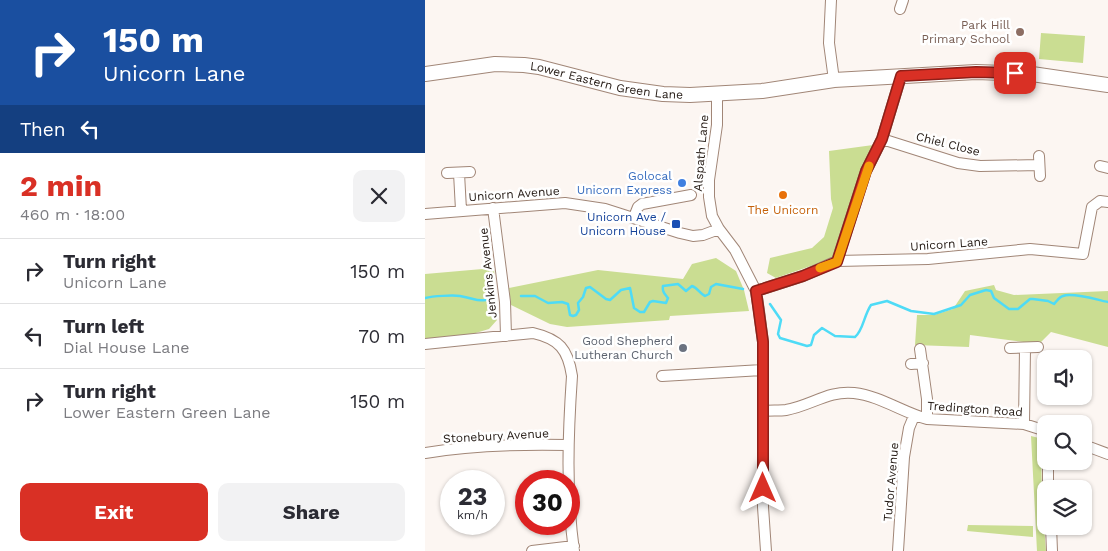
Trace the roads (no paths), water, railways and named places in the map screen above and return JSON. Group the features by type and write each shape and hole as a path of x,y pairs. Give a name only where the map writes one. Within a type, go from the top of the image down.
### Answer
{"street":[{"path":"831,0 829,43 834,80 976,72 1032,74 1108,85"},
{"name":"Lower Eastern Green Lane","path":"425,74 495,64 539,67 620,88 654,93 717,95 762,91 834,80"},
{"path":"837,262 866,171 882,139 901,76"},
{"name":"Alspath Lane","path":"717,95 717,125 709,180 712,216 735,250 756,296 763,342 763,507 766,551"},
{"name":"Chiel Close","path":"882,139 958,163 980,166 1039,166"},
{"path":"447,173 470,172"},
{"path":"459,173 461,210"},
{"path":"633,217 638,207 642,204 691,195"},
{"name":"Unicorn Lane","path":"756,296 837,262 928,259 1030,250 1083,254 1092,207 1100,201 1108,202"},
{"name":"Unicorn Avenue","path":"425,214 565,203 605,209 693,236 703,235 719,228"},
{"name":"Jenkins Avenue","path":"493,208 505,298 506,336"},
{"path":"425,344 533,334 545,336 563,348 572,376 568,445 569,505 574,549 532,551"},
{"path":"1010,348 1038,347"},
{"path":"1025,348 1029,426"},
{"path":"920,349 927,399 927,419"},
{"path":"911,364 923,362"},
{"path":"662,376 763,370"},
{"name":"Tredington Road","path":"763,411 787,410 829,394 854,393 887,402 914,416 927,419 1029,426 1037,428"},
{"name":"Tudor Avenue","path":"898,551 904,457 909,428 914,416"},
{"name":"Stonebury Avenue","path":"425,453 480,446 568,445"},
{"path":"1092,448 1108,454"},
{"path":"1051,535 1052,551"}],"waterway":[{"path":"521,296 535,296 548,303 562,302 568,304 570,315 573,316 579,310 578,303 583,297 586,288 590,287 610,300 621,290 630,288 634,308 640,312 644,312 650,302 666,303 668,298 663,291 663,286 678,284 686,291 692,286 705,296 709,294 711,287 716,284 743,289"},
{"path":"770,304 781,320 778,334 780,338 807,346 811,345 814,335 822,328 835,336 855,337 860,331 871,305 887,301 911,311 934,314 961,305 970,295 986,290 991,291 994,298 1009,309 1018,309 1030,299 1048,301 1054,304 1060,297 1067,295 1108,302"},
{"path":"425,298 438,296 460,296 480,300 495,298"}],"place":[{"name":"Park Hill Primary School","path":"1020,32"},
{"name":"Golocal Unicorn Express","path":"682,183"},
{"name":"The Unicorn","path":"783,195"},
{"name":"Unicorn Ave / Unicorn House","path":"676,224"},
{"name":"Good Shepherd Lutheran Church","path":"683,348"}]}
